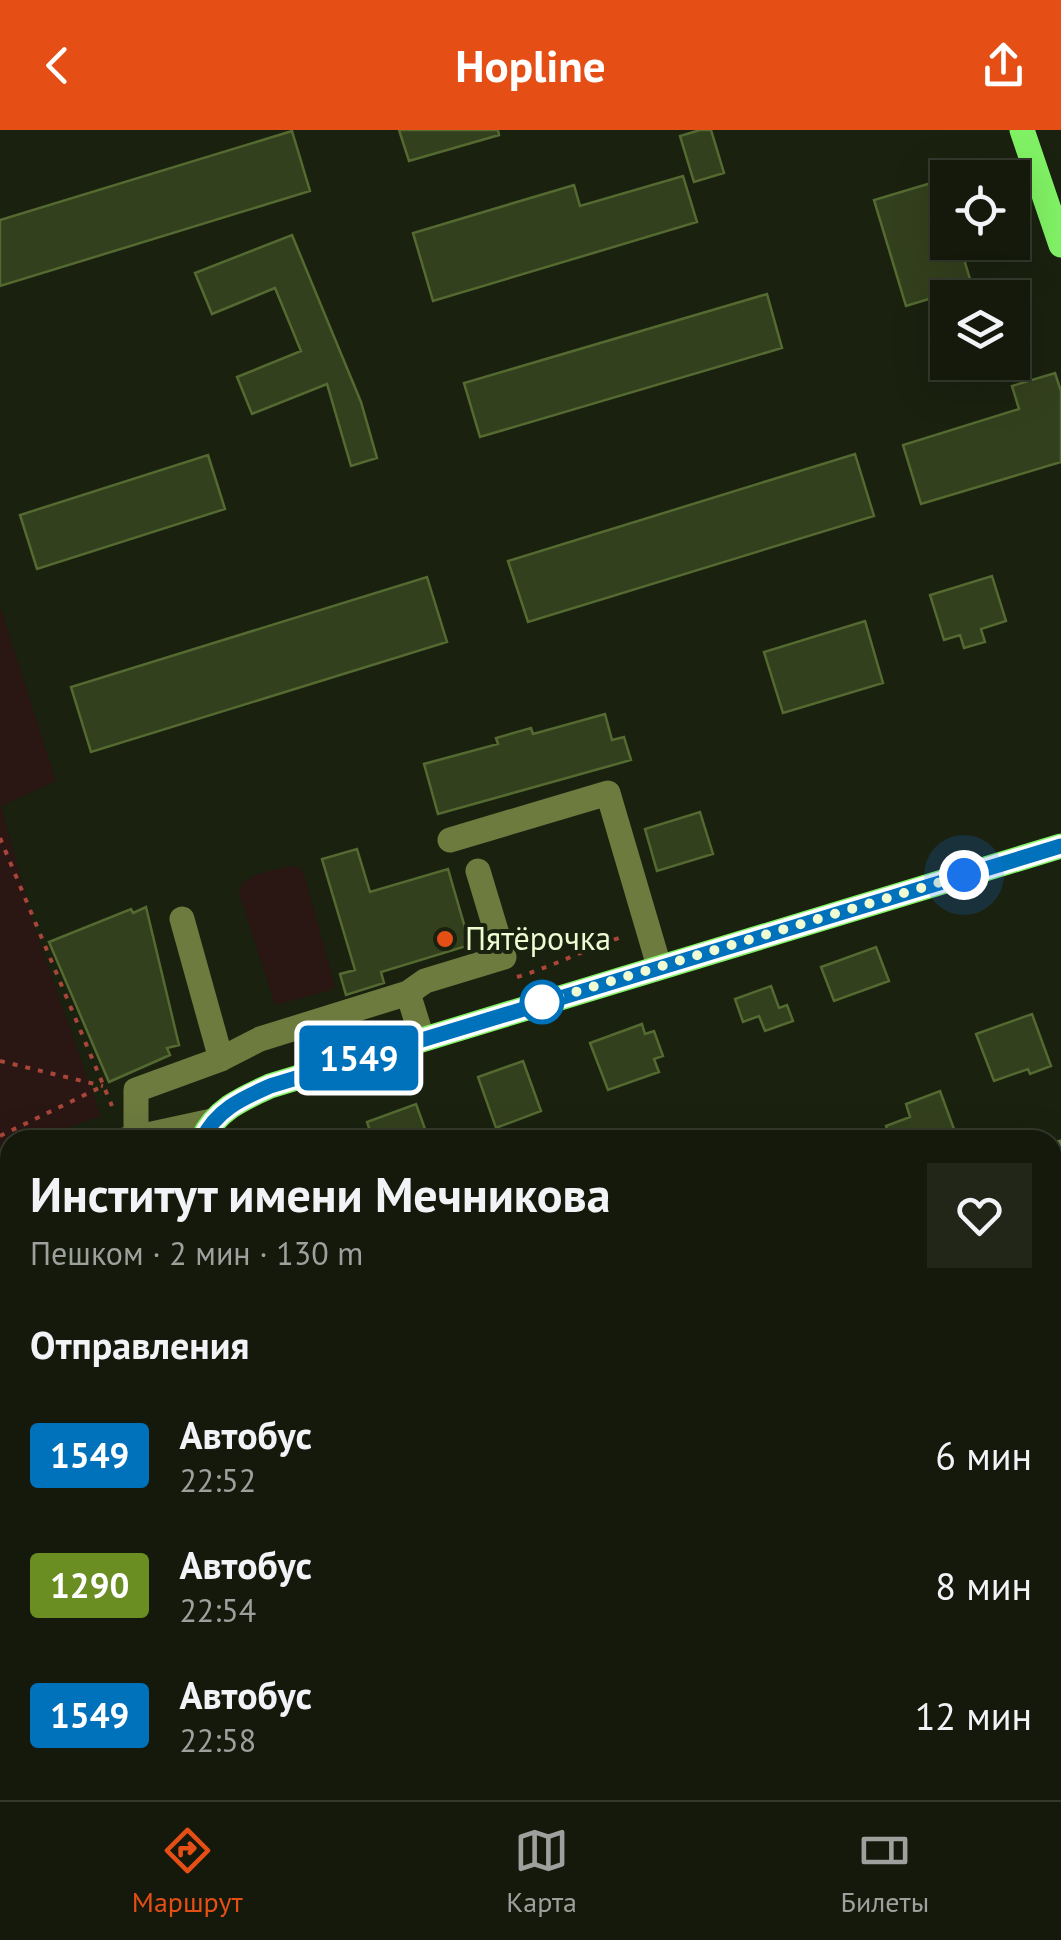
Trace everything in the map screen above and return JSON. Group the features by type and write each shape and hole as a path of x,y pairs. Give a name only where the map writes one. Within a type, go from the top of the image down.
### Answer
{"main road":[{"path":"1022,130 1061,245"},
{"path":"207,1130 235,1101 270,1086 1061,846"}],"street":[{"path":"450,840 608,793 659,966"},
{"path":"207,1130 131,1129 134,1096 140,1088 221,1059 260,1039 408,993 424,981 504,958 478,871"},
{"path":"182,919 221,1059"},
{"path":"408,993 422,1038"}],"path":[{"path":"0,838 102,1086 113,1108 131,1129"},
{"path":"508,980 558,965 584,949 648,929"},
{"path":"0,1061 102,1086"},
{"path":"12,1130 102,1086"}],"shaded area":[{"path":"0,606 56,781 1,806 37,935 101,1116 60,1130 0,1130"},
{"path":"299,867 304,874 335,986 275,1005 239,893 252,877"}],"building":[{"path":"399,130 498,130 499,135 409,161"},
{"path":"711,130 724,173 694,182 680,136"},
{"path":"292,131 310,191 0,286 0,220"},
{"path":"683,176 697,222 433,301 413,233 574,185 580,206"},
{"path":"930,183 930,260 964,260 970,280 930,280 930,299 906,306 874,200"},
{"path":"292,235 361,402 377,458 351,466 327,384 252,414 237,377 301,351 275,288 212,314 195,273"},
{"path":"767,294 782,348 480,437 464,383"},
{"path":"1055,373 1061,391 1061,462 921,504 903,445 1019,409 1012,386"},
{"path":"855,454 874,516 528,622 508,561"},
{"path":"208,455 225,509 37,569 20,515"},
{"path":"992,576 1006,621 981,629 985,642 964,648 960,635 944,640 930,595"},
{"path":"427,577 447,642 91,752 71,687"},
{"path":"865,621 883,683 783,713 764,652"},
{"path":"605,714 612,740 624,737 631,760 438,814 424,764 498,744 496,738 531,728 533,734"},
{"path":"700,812 713,854 657,871 645,829"},
{"path":"357,849 370,892 448,869 470,945 381,972 384,983 346,995 340,974 355,970 322,859"},
{"path":"146,907 179,1045 167,1048 170,1055 109,1082 49,942 131,909 133,913"},
{"path":"876,947 889,981 834,1001 821,967"},
{"path":"771,986 779,1008 787,1005 793,1021 765,1031 759,1016 743,1022 735,999"},
{"path":"1032,1014 1051,1066 994,1081 976,1034"},
{"path":"642,1024 645,1034 654,1031 663,1056 654,1059 659,1072 608,1090 590,1043"},
{"path":"523,1061 541,1111 496,1128 478,1077"},
{"path":"940,1091 954,1130 887,1130 886,1126 910,1117 906,1104"},
{"path":"416,1104 425,1130 370,1130 367,1122"}],"bus line":[{"name":"1549","path":"207,1130 235,1101 270,1086 1061,846"}],"place":[{"name":"Пятёрочка","path":"445,939"}],"route":[{"path":"542,1002 964,875"}]}
